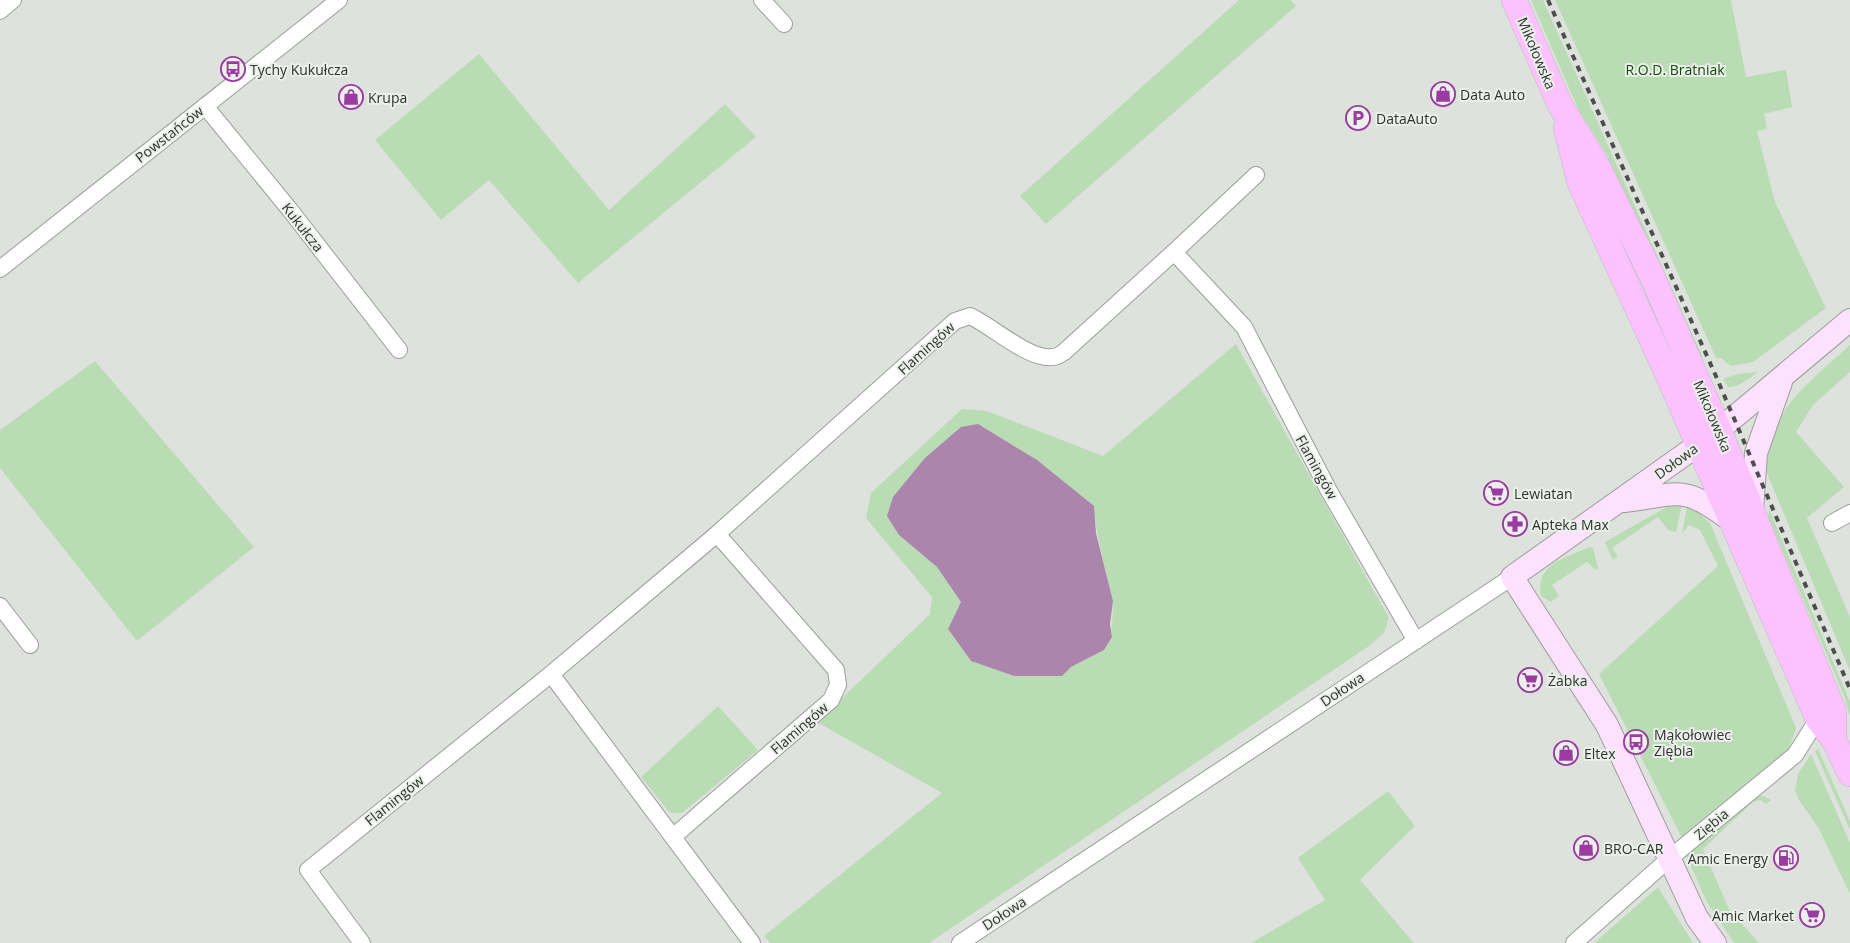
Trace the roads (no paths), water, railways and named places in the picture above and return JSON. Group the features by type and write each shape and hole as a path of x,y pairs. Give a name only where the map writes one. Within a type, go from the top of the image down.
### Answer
{"main road":[{"name":"Mikołowska","path":"1514,0 1560,105 1597,164 1626,220 1719,430 1743,516 1818,719 1834,740 1850,774"},
{"name":"Mikołowska","path":"1560,105 1580,183 1699,445 1743,516 1834,712 1834,740"}],"street":[{"path":"0,10 13,0"},
{"name":"Powstańców","path":"0,269 339,0"},
{"path":"762,0 784,24"},
{"name":"Kukułcza","path":"205,106 290,210 399,350"},
{"name":"Flamingów","path":"362,943 308,870 551,674 717,534 955,320 970,316 985,323 1040,357 1054,357 1064,352 1256,175"},
{"name":"Flamingów","path":"1174,252 1244,327 1329,491 1416,641"},
{"name":"Dołowa","path":"960,943 1512,578 1719,430 1850,320"},
{"path":"1618,502 1667,494 1686,494 1743,516 1753,475 1758,441 1782,379"},
{"path":"1832,523 1850,513"},
{"name":"Flamingów","path":"674,836 830,700 838,685 836,670 717,534"},
{"path":"1512,578 1607,725 1670,858 1696,918 1715,943"},
{"path":"0,606 30,645"},
{"path":"551,674 674,836 752,943"},
{"name":"Ziębia","path":"1574,943 1670,858 1794,754 1818,719"}],"railway":[{"path":"1548,0 1715,374 1850,689"}],"place":[{"name":"Tychy Kukułcza","path":"233,69"},
{"name":"Data Auto","path":"1443,94"},
{"name":"Krupa","path":"351,97"},
{"name":"DataAuto","path":"1358,118"},
{"name":"Lewiatan","path":"1496,493"},
{"name":"Apteka Max","path":"1515,524"},
{"name":"Żabka","path":"1530,680"},
{"name":"Mąkołowiec Ziębia","path":"1636,742"},
{"name":"Eltex","path":"1566,753"},
{"name":"BRO-CAR","path":"1586,848"},
{"name":"Amic Energy","path":"1786,858"},
{"name":"Amic Market","path":"1812,915"}],"park label":[{"name":"R.O.D. Bratniak","path":"1675,69"}]}
